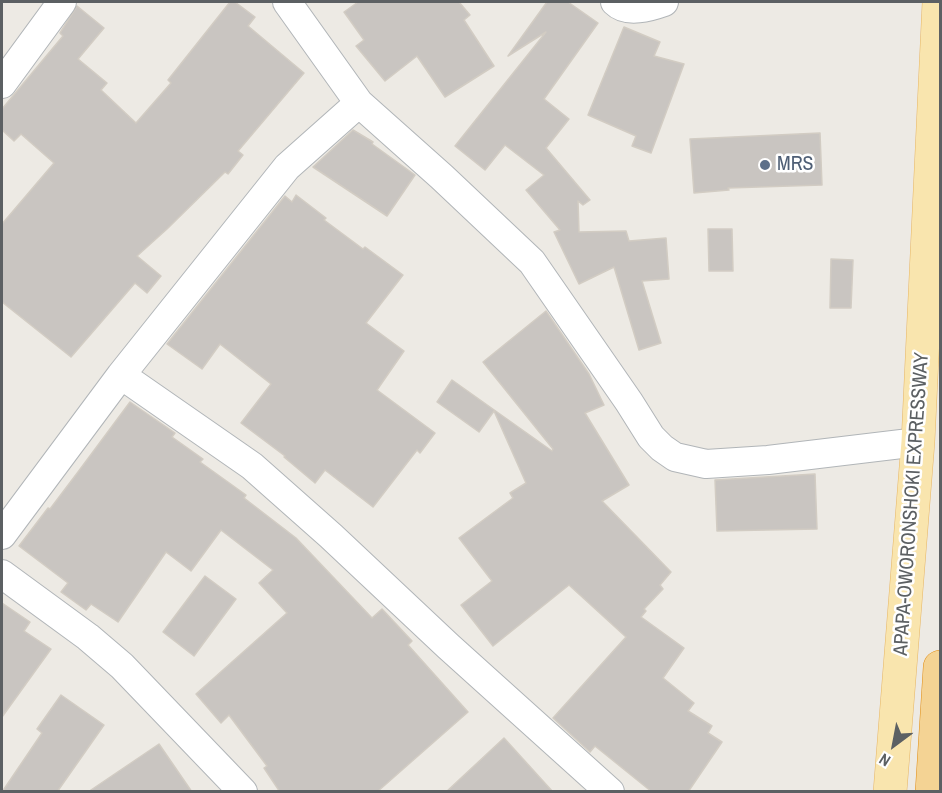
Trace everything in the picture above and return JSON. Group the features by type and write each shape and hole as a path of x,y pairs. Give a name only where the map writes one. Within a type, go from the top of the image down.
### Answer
{"highway":[{"name":"APAPA-OWORONSHOKI EXPRESSWAY","path":"932,792 940,667"}],"main road":[{"name":"APAPA-OWORONSHOKI EXPRESSWAY","path":"890,792 918,442 939,2"}],"street":[{"path":"2,84 62,2"},
{"path":"286,2 359,103 532,262 651,437 675,456 706,464 768,460 918,442"},
{"path":"615,2 619,5 643,9 664,2"},
{"path":"2,535 121,375 287,167 359,103"},
{"path":"121,375 252,466 332,536 448,646 610,792"},
{"path":"2,574 88,637 113,659 202,747 243,792"}],"building":[{"path":"230,2 235,2 255,17 248,26 304,73 238,151 243,155 228,174 225,172 137,256 161,276 147,293 135,283 71,357 2,302 2,224 54,163 21,134 14,141 2,130 2,109 63,36 60,33 77,6 104,28 78,59 107,83 101,90 136,123 171,83 168,80"},
{"path":"358,2 459,2 470,15 464,20 494,66 445,97 417,56 385,81 356,46 364,40 344,12"},
{"path":"547,2 568,2 598,23 544,99 569,119 546,148 590,200 583,205 578,201 579,232 626,231 629,241 666,238 669,279 642,281 661,343 639,350 614,267 579,284 554,232 560,230 526,190 544,175 505,145 485,170 455,146 546,32 508,56"},
{"path":"624,27 660,42 654,56 684,64 651,153 632,146 636,136 588,115"},
{"path":"353,130 373,142 372,144 415,175 387,216 313,167"},
{"path":"820,133 822,185 728,188 729,190 694,193 690,139"},
{"path":"296,195 326,218 324,220 403,275 366,323 404,351 377,390 435,433 420,453 417,450 373,507 325,470 315,483 285,456 241,423 271,384 220,344 202,369 167,344 285,196 292,202"},
{"path":"708,229 732,229 733,271 709,271"},
{"path":"831,259 853,260 851,308 830,308"},
{"path":"546,311 589,374 604,405 585,413 629,485 602,501 671,572 660,585 663,589 644,609 646,611 641,617 684,648 663,678 694,703 688,711 712,726 708,733 722,742 688,792 652,792 595,746 590,752 553,718 626,637 569,585 493,646 461,605 492,581 459,538 513,498 510,493 526,483 494,411 479,432 437,402 452,380 552,451 553,449 483,362"},
{"path":"130,402 175,433 172,437 203,459 200,462 246,495 244,498 296,538 372,618 382,609 412,641 408,645 468,712 377,792 280,792 264,768 267,766 229,715 221,723 196,694 287,613 259,583 273,570 221,530 191,571 166,552 118,622 91,604 86,610 61,592 68,583 19,546 48,508 50,509"},
{"path":"815,474 817,529 717,531 715,480"},
{"path":"205,576 236,599 194,656 163,632"},
{"path":"2,603 30,622 24,631 51,649 2,717"},
{"path":"61,695 104,725 57,792 2,792 42,733 37,729"},
{"path":"504,738 553,792 446,792"},
{"path":"159,744 192,792 88,792"}],"place":[{"name":"MRS","path":"765,165"}]}
